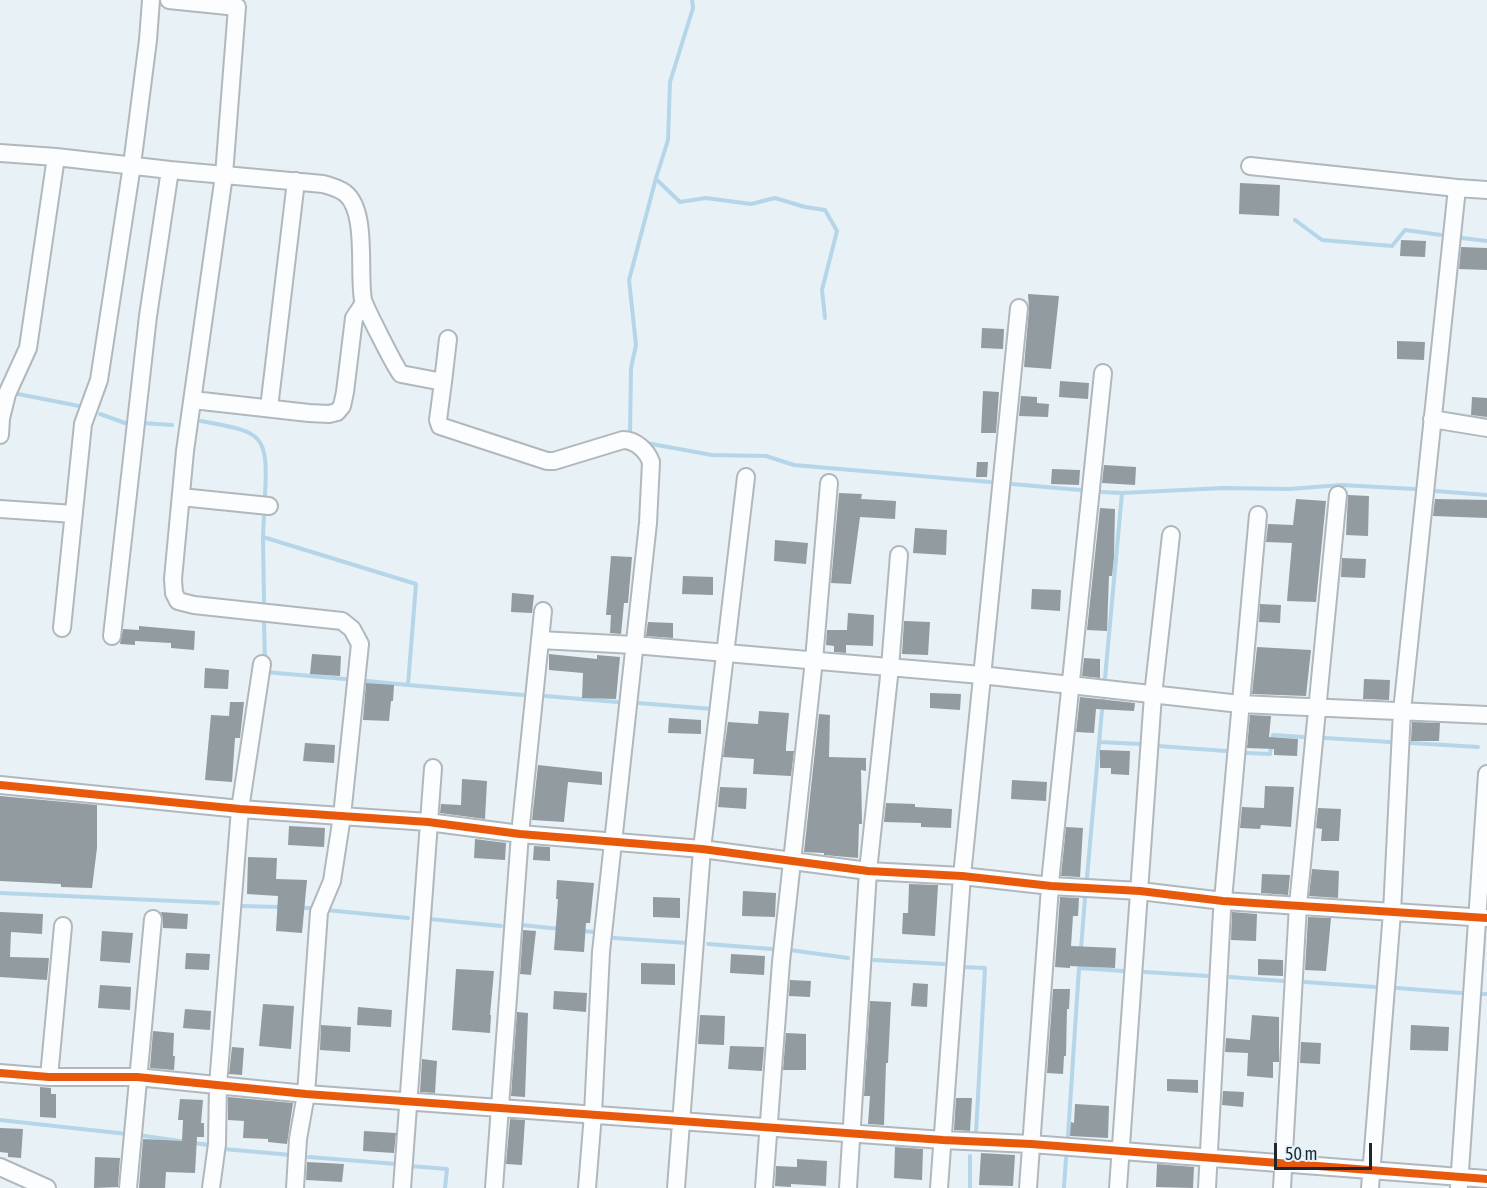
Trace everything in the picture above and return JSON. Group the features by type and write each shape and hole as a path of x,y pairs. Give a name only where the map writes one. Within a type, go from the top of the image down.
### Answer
{"street":[{"path":"62,628 83,424 99,380 132,165 151,0"},
{"path":"169,0 237,4 224,174 181,497 173,579 174,593 178,601 194,605 342,621 352,629 360,644 342,816 332,881 319,912 306,1094 298,1139 295,1188"},
{"path":"0,153 296,181 337,188 346,194 357,209 364,303 397,369 401,374 443,382"},
{"path":"0,435 1,418 7,394 28,348 56,157"},
{"path":"1250,166 1487,190"},
{"path":"112,636 148,316 170,170"},
{"path":"269,408 296,181"},
{"path":"1370,1188 1392,912 1402,711 1457,188"},
{"path":"193,400 309,413 337,412 342,406 345,392 354,318 364,303"},
{"path":"939,1188 962,876 1018,308"},
{"path":"448,339 438,420 440,426 554,461 629,440 648,454 651,462 648,523 601,952 593,1114 586,1188"},
{"path":"1028,1188 1051,886 1103,373"},
{"path":"1432,420 1487,428"},
{"path":"676,1188 702,849 746,477"},
{"path":"764,1188 791,862 814,660 829,483"},
{"path":"1282,1188 1298,905 1338,495"},
{"path":"181,497 269,506"},
{"path":"0,509 74,514"},
{"path":"1207,1188 1223,901 1258,515"},
{"path":"1118,1188 1153,695 1171,535"},
{"path":"848,1188 868,871 890,667 899,555"},
{"path":"494,1188 520,834 543,611"},
{"path":"540,640 634,645 981,675 1240,704 1487,715"},
{"path":"211,1188 217,1144 218,1085 240,809 262,664"},
{"path":"402,1188 433,768"},
{"path":"1459,1183 1482,918 1487,774"},
{"path":"0,784 240,809 428,822 520,834 702,849 868,871 962,876 1051,886 1140,891 1223,901 1482,918"},
{"path":"128,1188 153,919"},
{"path":"49,1077 63,926"},
{"path":"0,1073 49,1077 137,1077 306,1094 769,1128 1372,1168 1459,1183 1487,1179"},
{"path":"0,1167 47,1188"}],"building":[{"path":"1240,183 1280,185 1279,216 1239,214"},
{"path":"1401,240 1426,241 1425,257 1400,256"},
{"path":"1461,247 1487,248 1487,270 1459,269"},
{"path":"1028,294 1059,296 1051,369 1024,367 1029,309"},
{"path":"982,328 1004,329 1003,349 981,348"},
{"path":"1397,341 1425,342 1424,360 1397,359"},
{"path":"1060,381 1089,383 1088,399 1059,397"},
{"path":"983,391 999,392 996,433 981,433"},
{"path":"1021,396 1037,397 1037,403 1049,404 1048,417 1019,416"},
{"path":"1472,397 1487,398 1487,417 1471,415"},
{"path":"977,462 988,462 987,477 976,477"},
{"path":"1104,465 1136,467 1135,485 1102,483"},
{"path":"1052,469 1080,470 1079,485 1051,484"},
{"path":"839,493 862,494 861,499 896,501 895,519 860,517 851,584 831,583"},
{"path":"1348,495 1369,496 1368,536 1346,535"},
{"path":"1296,499 1326,501 1316,602 1287,601 1292,543 1266,542 1268,524 1293,525"},
{"path":"1435,499 1487,500 1487,518 1433,516"},
{"path":"1100,508 1115,509 1114,557 1112,576 1109,576 1107,631 1087,630"},
{"path":"915,528 947,530 946,555 913,553"},
{"path":"775,540 808,543 806,564 774,561"},
{"path":"611,556 632,557 628,603 624,603 621,634 610,633 611,615 606,615"},
{"path":"1342,558 1366,559 1365,578 1341,577"},
{"path":"683,576 713,577 713,595 682,594"},
{"path":"1032,589 1061,590 1060,611 1031,609"},
{"path":"512,593 534,595 532,613 511,612"},
{"path":"1260,604 1281,605 1280,623 1259,622"},
{"path":"848,613 874,615 873,646 846,645 846,653 834,652 834,646 826,645 827,630 847,630"},
{"path":"904,621 930,622 928,655 902,654"},
{"path":"648,622 673,623 673,638 646,636"},
{"path":"139,626 195,631 194,650 171,648 171,643 135,641 135,645 120,644 123,629 139,630"},
{"path":"1257,647 1311,650 1306,696 1252,694"},
{"path":"312,654 341,656 340,676 310,674"},
{"path":"549,654 597,659 597,655 620,657 616,699 582,698 583,673 549,670"},
{"path":"1084,658 1100,659 1100,678 1082,676"},
{"path":"205,668 229,670 228,689 204,688"},
{"path":"1364,679 1390,680 1389,700 1363,699"},
{"path":"366,683 394,685 389,721 363,720"},
{"path":"930,693 961,694 960,710 930,708"},
{"path":"1080,697 1135,703 1134,711 1096,709 1094,733 1076,732"},
{"path":"230,702 244,702 240,738 235,738 232,782 205,780 211,715 229,716"},
{"path":"759,711 789,713 786,751 794,751 791,776 753,774 754,759 723,757 728,722 758,724"},
{"path":"819,714 830,715 829,757 866,758 866,771 861,770 862,824 859,824 858,858 804,852"},
{"path":"1250,715 1271,716 1269,737 1298,739 1297,756 1274,755 1274,749 1247,748"},
{"path":"669,718 701,720 701,734 668,733"},
{"path":"1412,722 1440,723 1439,741 1411,741"},
{"path":"305,743 335,745 334,763 303,761"},
{"path":"1100,750 1130,751 1129,775 1111,774 1111,768 1100,768"},
{"path":"538,765 602,772 602,785 568,782 564,822 532,820"},
{"path":"462,779 487,781 485,819 440,813 441,804 461,805"},
{"path":"1012,780 1047,782 1046,801 1011,799"},
{"path":"1265,786 1294,787 1291,827 1261,825 1260,829 1240,828 1242,807 1264,808"},
{"path":"720,787 747,788 746,809 718,807"},
{"path":"0,796 97,805 97,848 92,888 0,881"},
{"path":"886,803 952,809 951,828 921,827 921,823 884,822"},
{"path":"1318,808 1341,809 1339,841 1321,841 1322,829 1316,828"},
{"path":"289,826 325,828 324,847 288,845"},
{"path":"1066,827 1083,828 1080,877 1061,876"},
{"path":"475,839 506,843 505,860 474,858"},
{"path":"534,846 550,847 550,861 533,860"},
{"path":"248,857 277,858 276,879 307,880 302,933 276,931 278,896 247,894"},
{"path":"1312,869 1339,871 1338,898 1309,896"},
{"path":"1262,874 1290,875 1288,895 1261,893"},
{"path":"557,880 594,883 590,923 586,923 584,952 554,950 558,899 556,899"},
{"path":"909,884 938,885 935,936 902,934 903,913 908,913"},
{"path":"743,891 776,893 775,917 742,916"},
{"path":"653,897 680,898 680,918 653,917"},
{"path":"1060,897 1079,898 1078,916 1073,916 1071,946 1116,948 1115,968 1055,967"},
{"path":"0,912 43,914 42,934 11,932 10,957 49,958 47,980 0,977"},
{"path":"161,912 188,914 187,929 163,928"},
{"path":"1232,912 1257,914 1256,941 1231,940"},
{"path":"1308,917 1331,918 1326,971 1305,970"},
{"path":"523,930 536,931 531,975 520,974"},
{"path":"102,931 133,933 130,963 100,961"},
{"path":"186,953 210,954 209,970 185,969"},
{"path":"731,954 765,956 764,975 730,973"},
{"path":"1258,959 1283,960 1283,976 1258,975"},
{"path":"641,963 675,964 675,985 641,984"},
{"path":"456,969 494,971 490,1033 452,1030"},
{"path":"790,980 811,981 810,997 789,996"},
{"path":"913,983 928,984 927,1007 911,1006"},
{"path":"100,985 131,987 130,1010 98,1008"},
{"path":"1053,989 1070,989 1063,1074 1047,1073"},
{"path":"554,991 587,993 586,1012 553,1009"},
{"path":"870,1001 891,1002 884,1125 868,1124 870,1096 864,1096"},
{"path":"263,1004 294,1006 291,1049 259,1046"},
{"path":"358,1007 392,1010 391,1027 357,1025"},
{"path":"185,1009 211,1011 210,1030 183,1028"},
{"path":"517,1012 528,1013 525,1097 511,1096"},
{"path":"700,1015 725,1016 724,1045 698,1044"},
{"path":"1252,1015 1279,1017 1279,1062 1273,1062 1273,1078 1247,1076 1248,1053 1225,1052 1226,1038 1250,1040"},
{"path":"321,1025 351,1027 350,1052 320,1050"},
{"path":"1411,1025 1449,1027 1448,1051 1410,1050"},
{"path":"153,1031 174,1033 174,1070 150,1068"},
{"path":"786,1033 806,1034 806,1070 783,1070"},
{"path":"1301,1042 1321,1043 1320,1064 1300,1063"},
{"path":"730,1046 764,1047 762,1071 728,1069"},
{"path":"232,1047 244,1048 242,1075 229,1074"},
{"path":"422,1059 437,1061 435,1093 420,1092"},
{"path":"1167,1079 1198,1080 1198,1093 1167,1091"},
{"path":"40,1087 51,1088 51,1094 56,1094 56,1118 40,1117"},
{"path":"1223,1091 1244,1092 1243,1107 1222,1105"},
{"path":"228,1097 293,1103 287,1144 268,1142 268,1139 243,1138 244,1121 228,1120"},
{"path":"956,1098 972,1098 970,1131 954,1130"},
{"path":"180,1099 203,1100 201,1123 204,1123 204,1137 197,1137 195,1173 166,1172 165,1188 139,1188 143,1139 182,1141 183,1120 178,1120"},
{"path":"1075,1104 1109,1106 1108,1138 1070,1136 1071,1122 1074,1123"},
{"path":"510,1119 525,1120 522,1165 506,1164"},
{"path":"0,1128 23,1129 21,1158 8,1157 8,1153 0,1152"},
{"path":"364,1131 396,1133 394,1153 363,1151"},
{"path":"895,1147 923,1149 922,1180 894,1178"},
{"path":"981,1153 1015,1155 1013,1186 979,1185"},
{"path":"95,1157 120,1158 118,1187 94,1188"},
{"path":"797,1159 827,1161 826,1186 791,1184 791,1187 775,1186 776,1166 797,1167"},
{"path":"307,1162 344,1164 342,1182 306,1180"},
{"path":"1157,1164 1194,1167 1193,1188 1156,1187"}],"waterway":[{"path":"632,435 630,434 631,368 636,345 629,280 668,140 670,82 693,8 692,0"},
{"path":"656,179 680,202 706,198 751,204 775,198 825,210 837,231 822,290 825,318"},
{"path":"1295,220 1322,240 1392,246 1405,230 1441,235"},
{"path":"1462,238 1487,241"},
{"path":"18,394 79,406"},
{"path":"100,414 125,423"},
{"path":"201,421 236,428 256,438 262,446 265,458 265,495"},
{"path":"143,423 172,425"},
{"path":"646,443 712,455 766,456 794,465 990,482"},
{"path":"1012,484 1080,490"},
{"path":"1122,493 1223,488 1289,489 1341,485 1414,489"},
{"path":"1435,491 1487,495"},
{"path":"1101,492 1122,493 1105,678"},
{"path":"264,516 263,537 416,584 408,685 523,695"},
{"path":"263,537 264,602"},
{"path":"264,623 265,662"},
{"path":"265,672 345,679"},
{"path":"367,681 408,685"},
{"path":"545,696 617,702"},
{"path":"1087,877 1103,699"},
{"path":"638,703 713,709"},
{"path":"1247,753 1270,754 1273,735 1304,737"},
{"path":"1325,738 1390,742"},
{"path":"1099,742 1141,744"},
{"path":"1411,743 1478,747"},
{"path":"1158,746 1226,751"},
{"path":"0,893 218,903"},
{"path":"1081,949 1085,898"},
{"path":"240,906 280,907"},
{"path":"299,908 311,908"},
{"path":"326,910 408,918"},
{"path":"429,919 501,926"},
{"path":"522,925 560,929"},
{"path":"583,931 594,932"},
{"path":"614,938 688,943"},
{"path":"708,944 772,949"},
{"path":"790,950 848,958"},
{"path":"874,960 944,964"},
{"path":"962,967 985,968 976,1133"},
{"path":"1068,1136 1079,968 1123,971"},
{"path":"1145,972 1208,976"},
{"path":"1230,977 1283,981"},
{"path":"1305,982 1375,987"},
{"path":"1397,988 1461,993"},
{"path":"0,1120 127,1134"},
{"path":"138,1135 187,1142"},
{"path":"194,1143 209,1145"},
{"path":"224,1149 291,1155"},
{"path":"970,1156 970,1188"},
{"path":"309,1157 396,1164"},
{"path":"1064,1188 1066,1158"},
{"path":"410,1166 447,1169 445,1188"}],"cycle path":[{"path":"0,785 240,809 428,822 520,834 702,849 868,871 962,876 1051,886 1140,891 1223,901 1487,918"},
{"path":"0,1073 49,1077 137,1077 306,1094 943,1140 1031,1144 1487,1179"}]}
